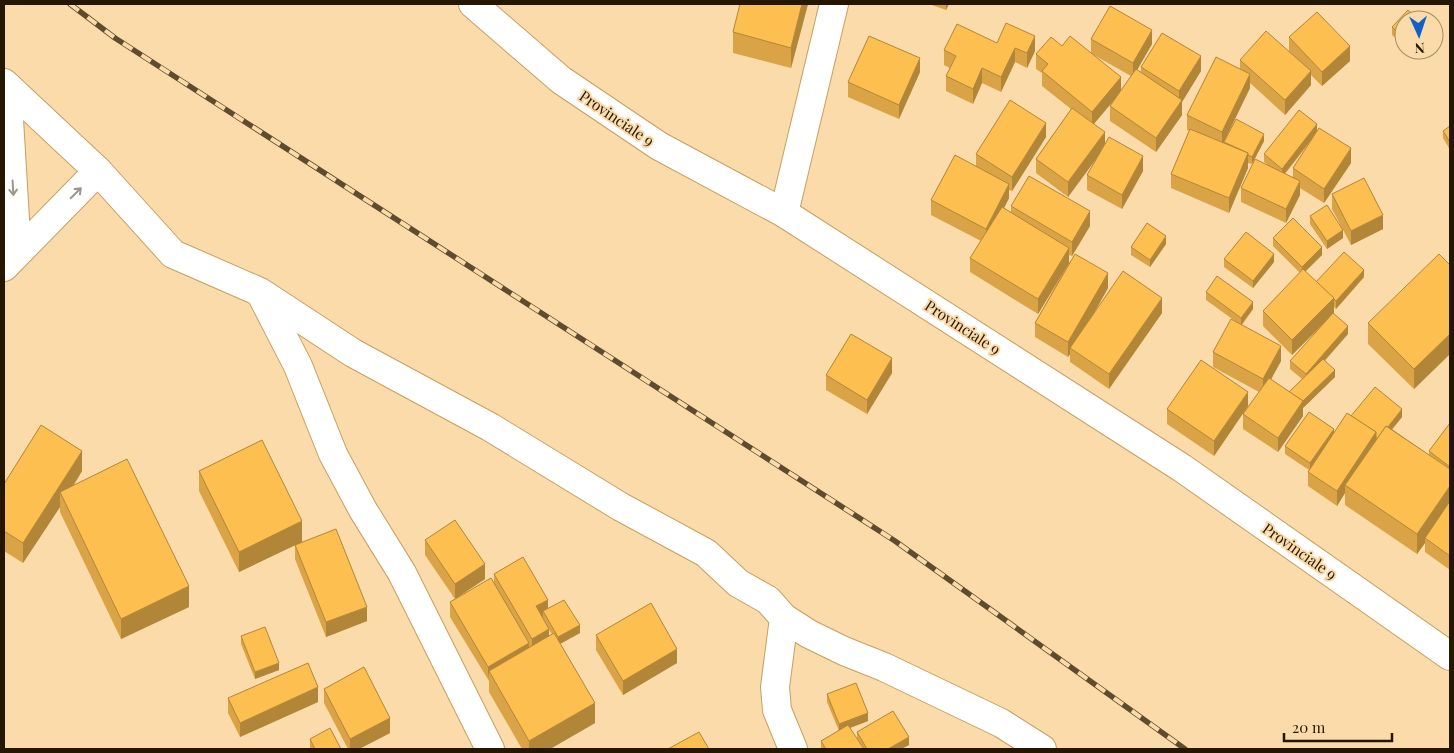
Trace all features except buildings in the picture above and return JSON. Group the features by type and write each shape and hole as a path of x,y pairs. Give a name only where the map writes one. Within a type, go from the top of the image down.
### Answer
{"street":[{"name":"Provinciale 9","path":"474,4 561,80 650,141 784,213 1182,468 1450,656"},
{"path":"784,213 834,4"},
{"path":"6,85 98,171 173,254 260,292 353,354 490,427 621,507 706,553 738,583 768,600 784,618 809,634 884,667 1000,724 1042,749"},
{"path":"6,85 10,259"},
{"path":"10,259 98,171"},
{"path":"260,292 298,366 333,454 363,510 402,573 490,749"},
{"path":"784,618 775,687 776,702 784,731 793,749"}],"railway":[{"path":"70,4 115,38 895,541 1185,749"}]}
